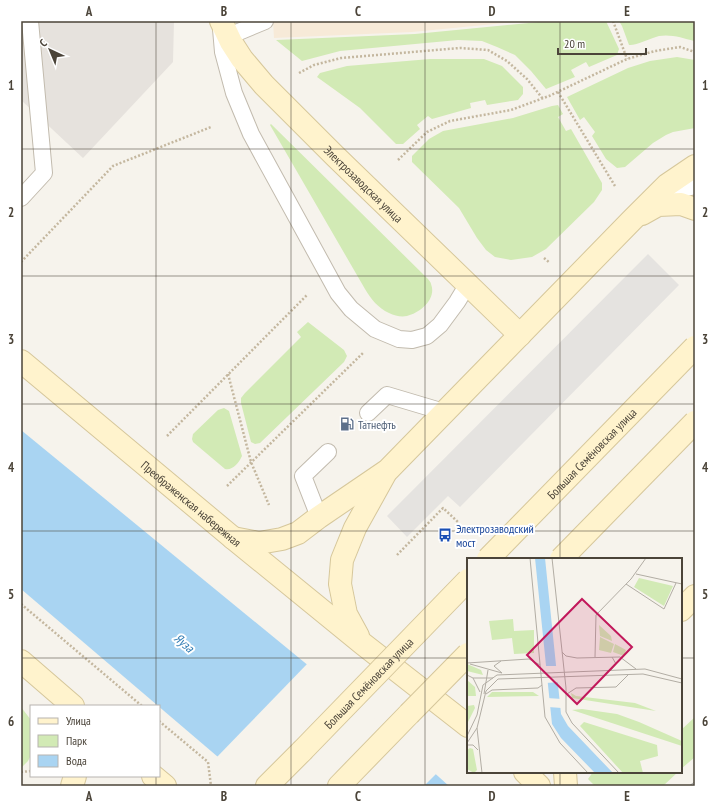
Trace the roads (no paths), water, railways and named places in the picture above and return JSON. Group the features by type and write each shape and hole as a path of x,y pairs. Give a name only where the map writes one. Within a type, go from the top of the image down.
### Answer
{"main road":[{"name":"Электрозаводская улица","path":"223,26 242,59 264,85 520,335"},
{"path":"233,538 259,543 282,539 298,533 388,470 667,185 695,166"},
{"path":"632,220 658,205 681,204 695,209"},
{"name":"Большая Семёновская улица","path":"489,558 695,347"},
{"name":"Преображенская набережная","path":"21,361 233,538 363,644 465,723"},
{"path":"562,558 695,422"},
{"path":"363,644 346,614 340,584 342,560 355,528 388,470"},
{"name":"Большая Семёновская улица","path":"267,786 467,581"},
{"path":"682,609 695,596"},
{"path":"339,786 467,655"},
{"path":"21,661 72,705"},
{"path":"526,773 539,786"},
{"path":"565,773 566,786"},
{"path":"154,777 165,786"}],"lane":[{"path":"21,198 44,173 30,21"},
{"path":"265,21 237,33 223,26 224,52 234,93 251,134 338,293 351,309 375,329 399,339 412,340 426,336 440,325 468,284"},
{"path":"632,220 670,192 695,186"},
{"path":"368,413 387,394 444,412"},
{"path":"319,517 303,476 328,452"}],"water":[{"name":"Яуза","path":"21,430 382,726 449,786 252,786 160,708 160,705 157,705 21,589"}],"place":[{"name":"Татнефть","path":"347,424"},
{"name":"Электрозаводский мост","path":"445,535"}]}
